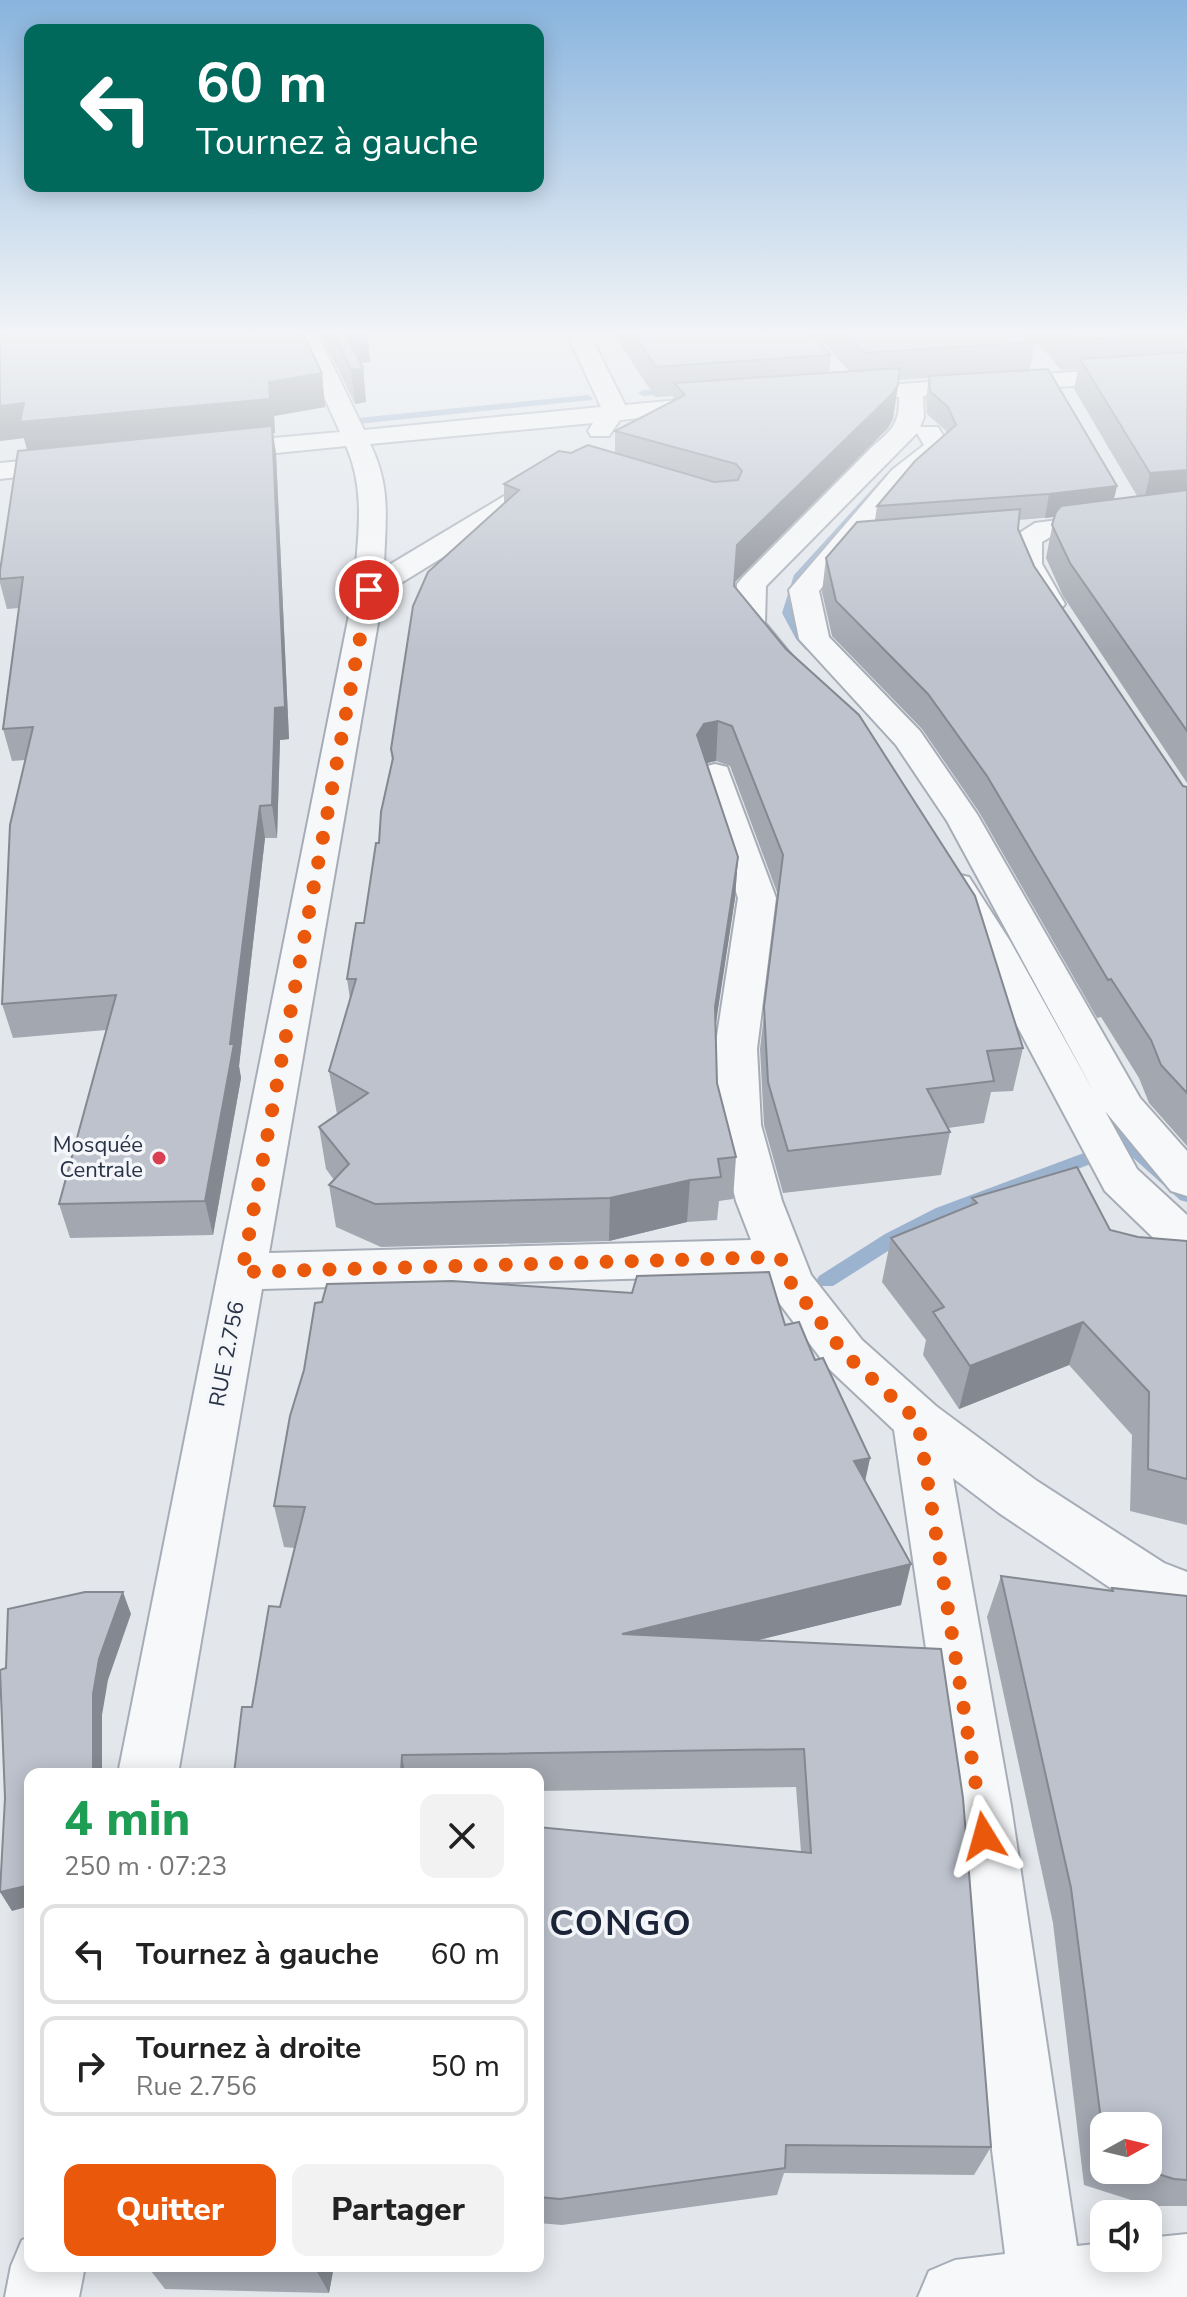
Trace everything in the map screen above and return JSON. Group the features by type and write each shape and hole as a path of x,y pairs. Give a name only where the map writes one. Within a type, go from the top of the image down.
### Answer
{"street":[{"path":"199,452 351,438"},
{"name":"RUE 2.756","path":"149,1768 369,590 373,487 369,468 353,438"},
{"path":"369,590 571,463 592,438"},
{"path":"796,679 750,624 752,584 897,438"},
{"path":"934,438 937,447 901,476 857,543 804,590 814,639 916,750 965,821 1124,1107 1187,1180"},
{"path":"0,471 107,461"},
{"path":"1117,489 1132,516"},
{"path":"998,532 1187,511"},
{"path":"1045,529 1030,539 1026,551 1040,588 1063,623"},
{"path":"715,774 757,898 736,1049 739,1125 759,1201 791,1283 845,1354 918,1421 1018,1497 1131,1571 1187,1597"},
{"path":"942,863 991,941 1121,1180 1187,1243"},
{"path":"242,1272 780,1257"},
{"path":"918,1421 980,1806 1046,2287"},
{"path":"955,2297 1187,2271"},
{"path":"42,2297 47,2272"}],"building":[{"path":"148,438 273,438 285,707 275,708 272,805 260,806 230,1044 234,1044 205,1201 59,1204 116,995 2,1004 10,825 33,727 3,729 23,577 0,579 18,451"},
{"path":"641,438 847,438 737,545 734,586 786,649 859,715 975,896 1023,1048 987,1051 994,1081 927,1089 950,1132 788,1151 768,1082 764,1007 783,855 732,726 718,721 704,724 697,735 738,857 715,1007 717,1083 736,1157 718,1159 721,1177 690,1180 610,1198 375,1204 329,1185 349,1164 319,1127 368,1093 329,1071 356,979 347,979 356,923 364,923 376,843 379,843 381,812 393,758 391,749 413,606 428,572 519,490 504,484 559,451 571,453 588,445 714,482 738,480 742,471 736,464"},
{"path":"941,438 1089,438 1117,486 877,506 915,461"},
{"path":"1129,438 1187,438 1187,470 1150,473"},
{"path":"1187,490 1187,731 1070,563 1052,525 1061,506"},
{"path":"1020,509 1018,529 1034,566 1183,786 1187,787 1187,1093 1161,1065 1151,1040 1111,979 1108,980 987,776 928,694 836,601 826,558 857,522"},
{"path":"1077,1167 1110,1230 1138,1237 1187,1241 1187,1479 1148,1469 1149,1392 1083,1322 970,1366 933,1312 944,1307 891,1238 977,1203 972,1198"},
{"path":"769,1272 785,1325 799,1322 815,1360 823,1358 870,1458 854,1461 911,1564 622,1634 941,1649 963,1798 991,2147 786,2145 785,2168 560,2199 544,2198 544,1828 811,1853 804,1749 402,1755 401,1768 235,1768 242,1707 252,1707 269,1606 280,1607 305,1507 274,1506 290,1416 304,1370 315,1303 322,1302 327,1284 452,1281 632,1293 637,1276"},
{"path":"1001,1576 1113,1591 1112,1588 1187,1596 1187,2180 1162,2175 1162,2112 1100,2112 1071,1888"},
{"path":"85,1592 123,1592 99,1659 93,1694 93,1768 24,1768 24,1886 0,1892 5,1798 0,1670 6,1668 8,1609"}],"waterway":[{"path":"810,647 788,613 798,578 890,476"},
{"path":"1106,1105 1126,1142 1187,1195"},
{"path":"826,1281 892,1239 943,1213 1108,1150"}],"place":[{"name":"Mosquée Centrale","path":"159,1158"}],"district":[{"name":"CONGO","path":"621,1923"}],"route":[{"path":"369,590 242,1272 780,1257 791,1283 845,1354 918,1421 984,1836"}]}
